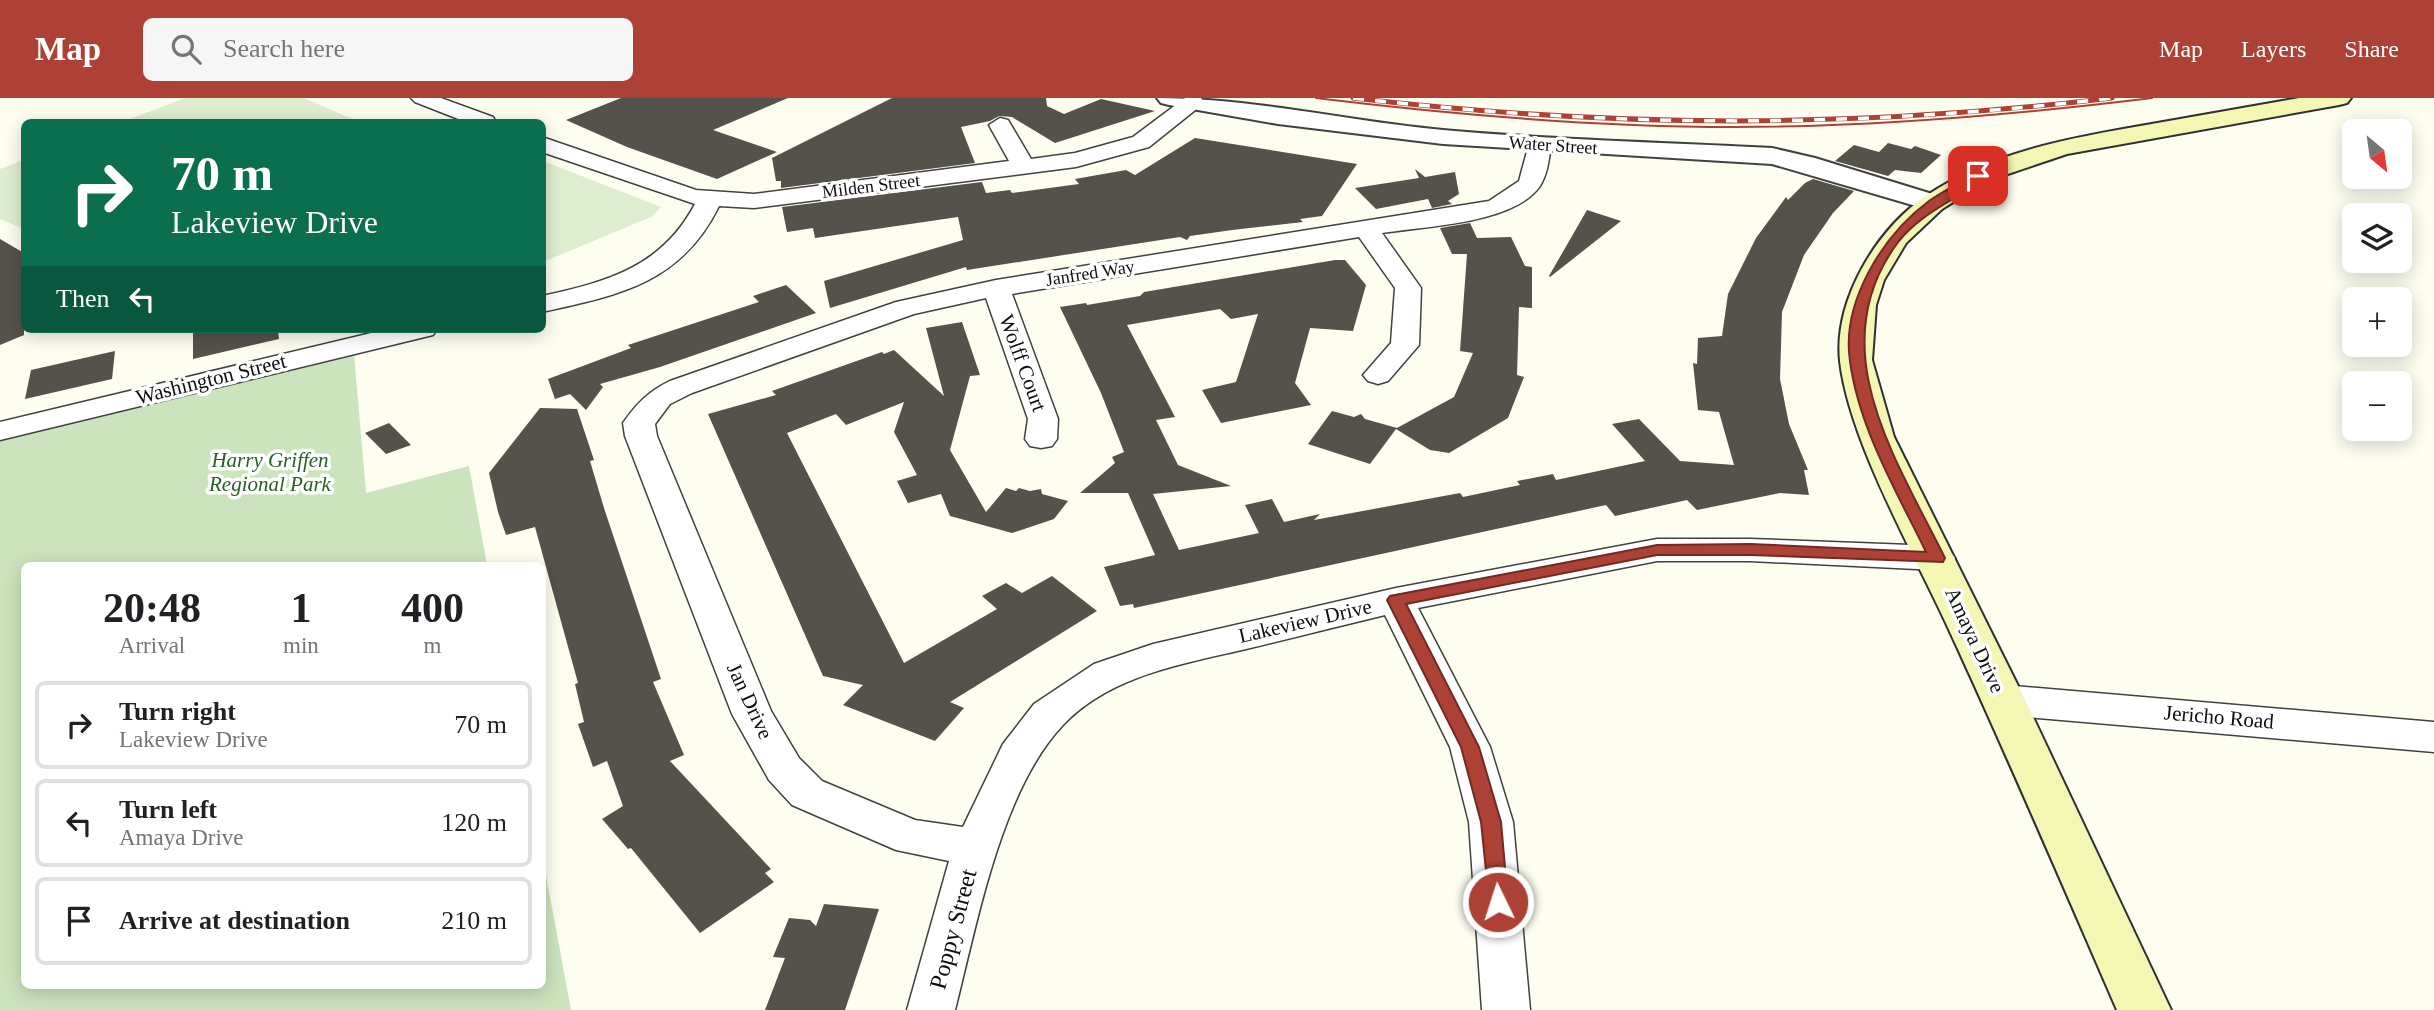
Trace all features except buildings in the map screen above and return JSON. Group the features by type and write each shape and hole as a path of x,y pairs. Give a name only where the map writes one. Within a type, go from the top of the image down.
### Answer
{"main road":[{"name":"Amaya Drive","path":"2144,1010 1937,558 1877,437 1856,360 1857,331 1869,280 1895,238 1933,203 1978,176 2062,146 2339,98"}],"street":[{"path":"422,98 477,119"},
{"name":"Water Street","path":"1181,101 1429,135 1540,144 1772,156 1807,163 1933,203"},
{"name":"Milden Street","path":"546,145 674,192 710,199 754,201 1024,167 1118,151 1156,133 1181,101"},
{"path":"1000,125 1024,167"},
{"name":"Janfred Way","path":"641,436 639,423 659,398 681,387 906,308 996,288 1496,207 1527,189 1535,178 1540,144"},
{"path":"546,303 615,284 665,259 682,245 710,199"},
{"path":"1367,230 1408,288 1405,345 1378,375"},
{"name":"Wolff Court","path":"996,288 1044,419 1041,439"},
{"name":"Washington Street","path":"0,431 406,333"},
{"name":"Jan Drive","path":"641,436 752,714 783,769 807,793 911,837 975,847"},
{"name":"Lakeview Drive","path":"975,847 1018,755 1031,734 1048,715 1088,685 1153,658 1396,600 1657,550 1750,550 1937,558"},
{"path":"1396,600 1470,747 1491,822 1506,1010"},
{"name":"Jericho Road","path":"2003,700 2434,737"},
{"name":"Poppy Street","path":"931,1010 975,847"}],"green space":[{"path":"185,98 304,98 352,119 130,119"},
{"path":"21,161 21,228 0,219 0,169"},
{"path":"546,163 661,207 653,216 546,261"},
{"name":"Harry Griffen Regional Park","path":"354,354 366,493 469,466 486,562 21,562 21,989 546,989 546,875 571,1010 0,1010 0,440"}],"tram line":[{"path":"1316,98 1525,119 1734,127 1943,119 2152,98"}],"railway":[{"path":"1353,98 1545,115 1732,121 1920,115 2112,98"}],"route":[{"path":"1498,902 1491,822 1470,747 1396,600 1657,550 1750,550 1937,558 1877,437 1856,360 1857,331 1861,304 1869,280 1895,238 1933,203 1978,176"}]}
